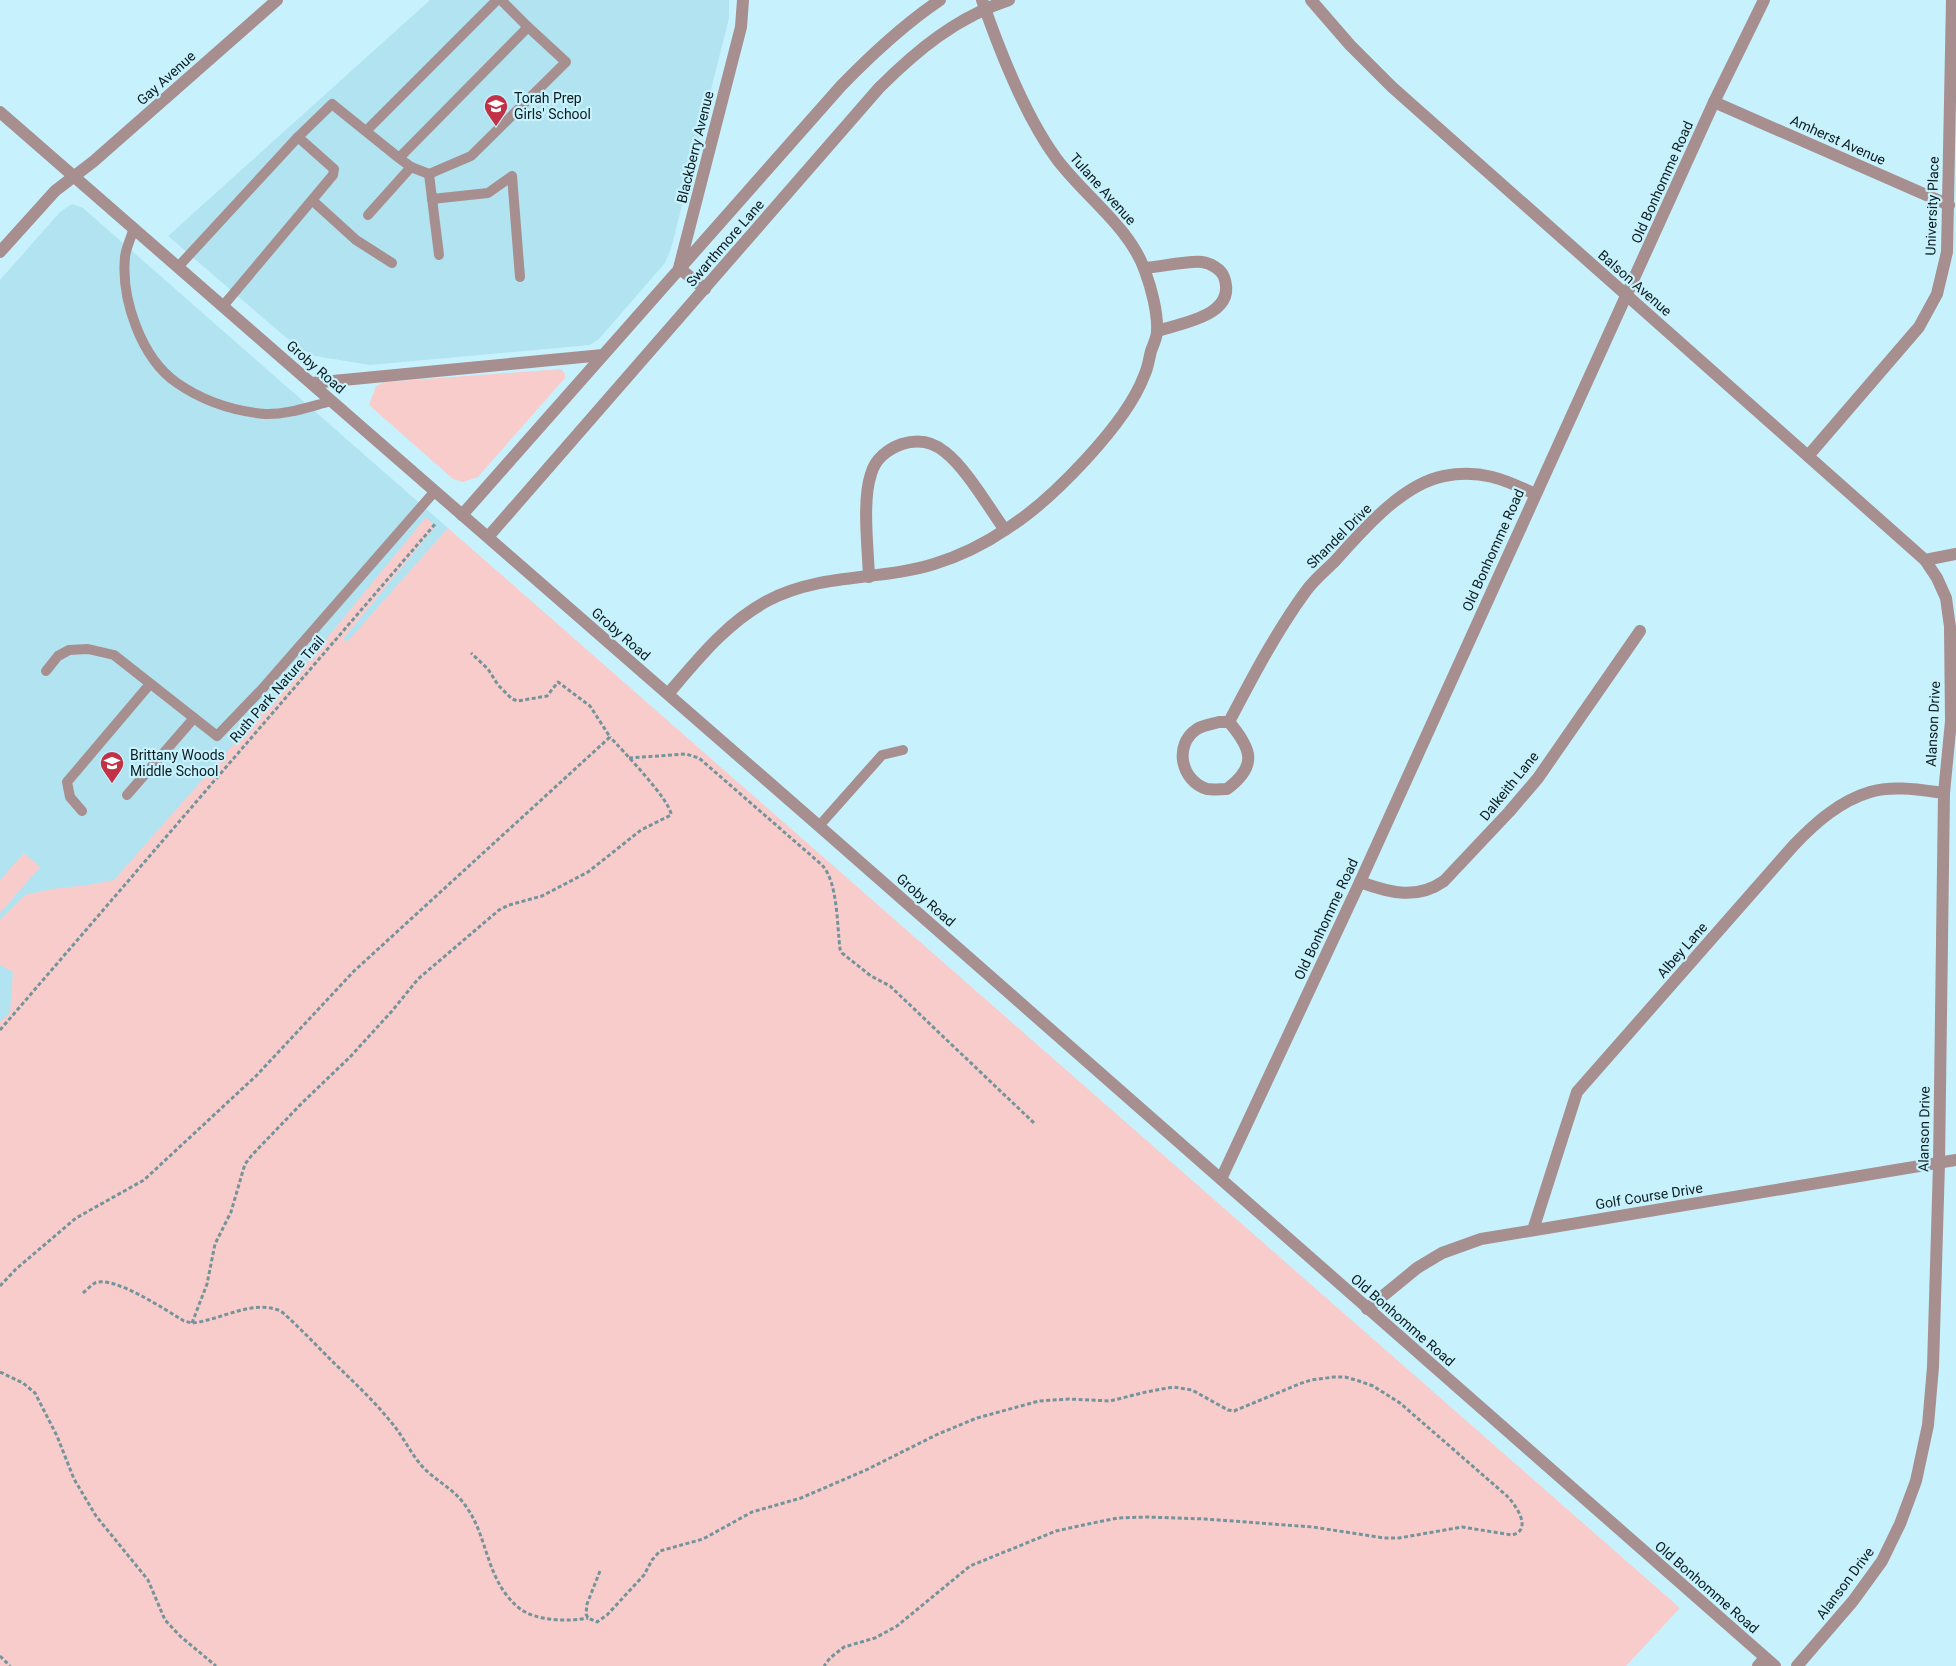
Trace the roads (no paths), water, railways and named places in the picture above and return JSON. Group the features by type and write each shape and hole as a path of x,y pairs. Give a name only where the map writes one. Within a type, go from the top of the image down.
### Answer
{"street":[{"name":"Gay Avenue","path":"0,252 55,191 94,161 276,0"},
{"name":"Blackberry Avenue","path":"679,268 741,27 743,0"},
{"name":"Swarthmore Lane","path":"462,514 679,268 870,56 900,30 940,0"},
{"name":"Swarthmore Lane","path":"488,537 872,96 898,69 932,39 983,4 1009,0"},
{"name":"Balson Avenue","path":"1311,0 1350,45 1392,87 1925,560"},
{"name":"Old Bonhomme Road","path":"1764,0 1714,102 1360,882 1221,1179 1766,1663"},
{"name":"University Place","path":"1808,456 1918,327 1937,294 1947,252 1952,0"},
{"name":"Tulane Avenue","path":"668,694 720,635 745,615 770,600 799,588 835,579 896,573 934,564 980,544 1005,530 1035,509 1064,482 1117,423 1144,376 1157,332 1154,300 1145,268 1124,233 1071,177 1035,123 996,39 983,4"},
{"name":"Amherst Avenue","path":"1714,102 1949,205"},
{"name":"Groby Road","path":"0,112 436,491 1221,1179"},
{"path":"1145,268 1202,262 1215,267 1223,273 1227,286 1226,298 1219,307 1206,315 1157,332"},
{"path":"679,268 705,289"},
{"path":"312,383 603,355"},
{"path":"869,577 867,507 871,474 882,456 897,446 919,441 937,446 945,452 958,466 1005,530"},
{"name":"Shandel Drive","path":"1229,722 1254,674 1307,590 1366,528 1393,504 1418,486 1443,476 1465,474 1487,474 1535,494"},
{"path":"1925,560 1956,554"},
{"name":"Alanson Drive","path":"1797,1666 1853,1601 1882,1561 1900,1524 1916,1481 1928,1425 1933,1367 1939,1164 1944,793 1951,721 1950,627 1946,598 1937,578 1925,560"},
{"name":"Dalkeith Lane","path":"1360,882 1380,889 1405,894 1424,891 1435,887 1444,880 1538,778 1640,631"},
{"path":"1229,722 1246,745 1249,762 1244,774 1227,789 1208,789 1198,784 1184,768 1183,748 1196,730 1208,725 1229,722"},
{"name":"Albey Lane","path":"1533,1230 1577,1092 1794,845 1828,813 1871,792 1919,789 1944,793"},
{"name":"Golf Course Drive","path":"1366,1309 1417,1268 1442,1253 1480,1239 1956,1160"}],"lane":[{"path":"366,131 497,0"},
{"path":"178,267 298,137 332,104 399,158 429,174 471,156 566,62 501,0"},
{"path":"399,158 528,27"},
{"path":"223,306 313,202 333,175 334,169 298,137"},
{"path":"368,215 411,166"},
{"path":"429,174 439,255"},
{"path":"432,199 488,193 512,176 520,276"},
{"path":"313,202 356,240 392,263"},
{"path":"134,228 125,256 125,287 130,310 152,356 175,382 211,403 267,414 332,401"},
{"path":"46,671 58,656 69,650 88,649 114,655 217,736 269,681 436,491"},
{"path":"82,811 70,797 67,782 150,684"},
{"path":"127,795 194,718"},
{"path":"819,826 882,756 903,750"}],"place":[{"name":"Torah Prep Girls' School","path":"496,127"},
{"name":"Brittany Woods Middle School","path":"112,784"}]}
